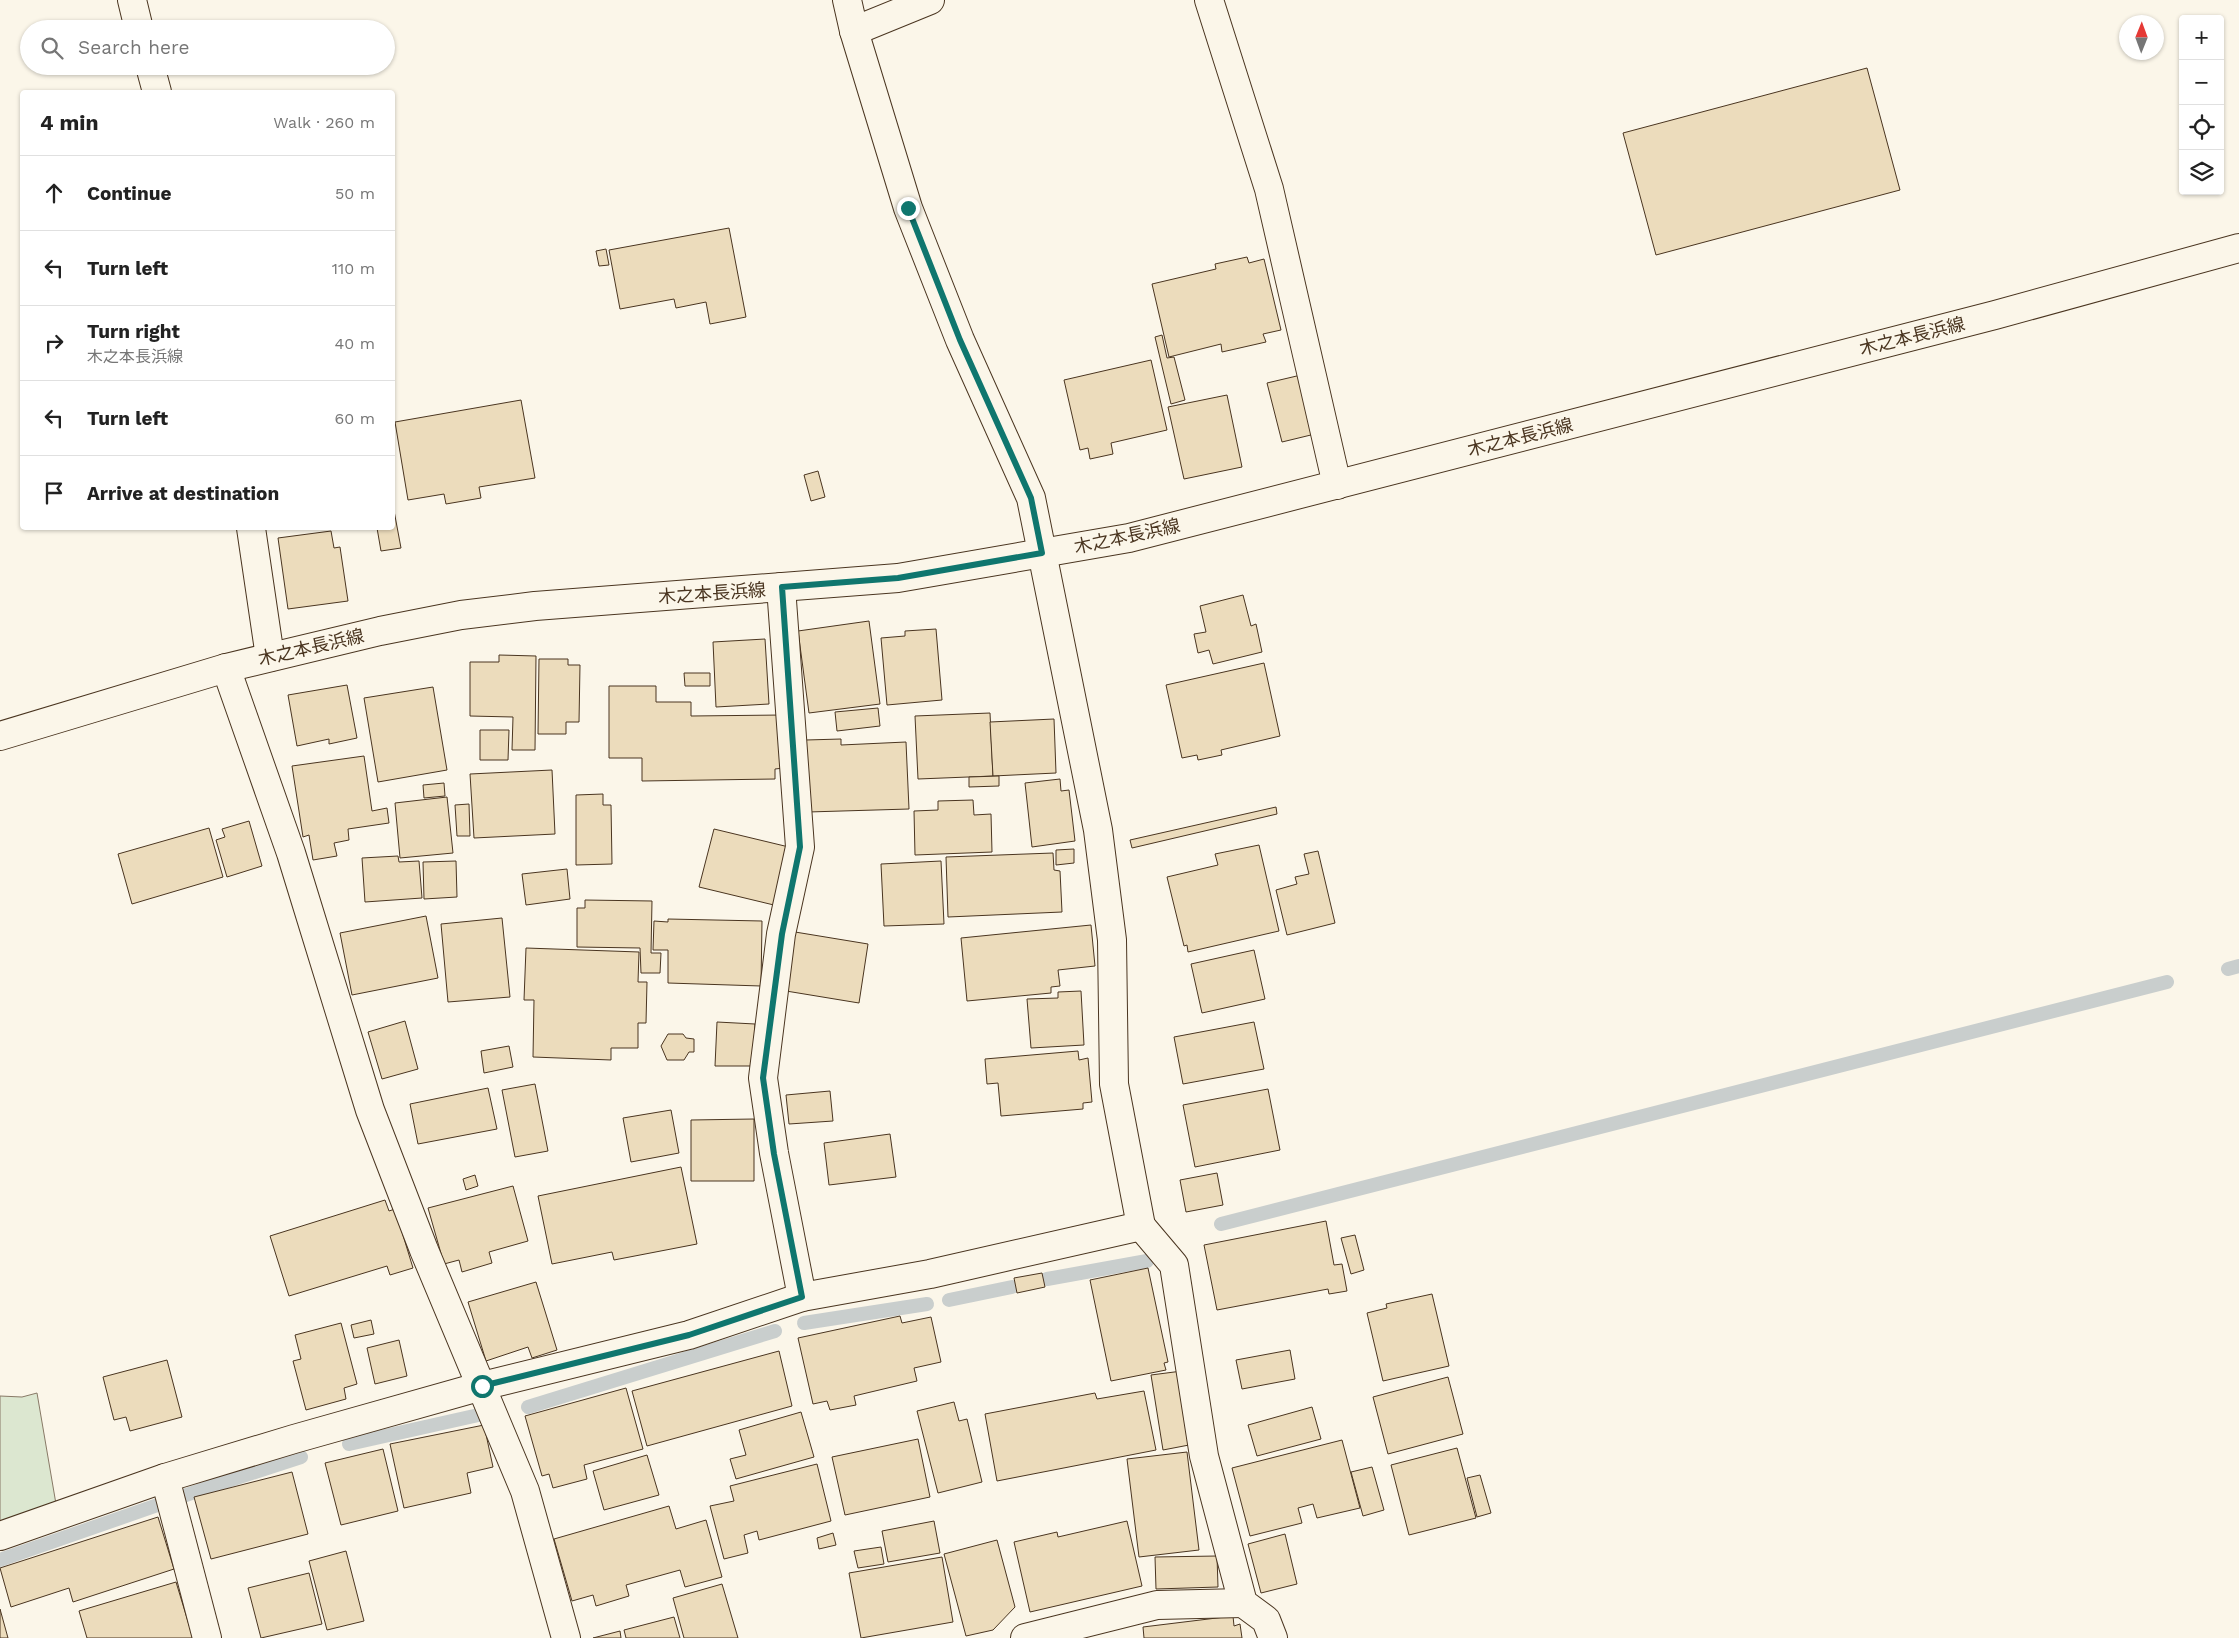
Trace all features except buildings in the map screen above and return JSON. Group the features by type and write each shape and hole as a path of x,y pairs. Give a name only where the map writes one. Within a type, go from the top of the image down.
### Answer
{"street":[{"path":"132,0 137,20"},
{"path":"847,0 854,31 908,208 960,340 1031,498 1098,830 1112,940 1114,1084 1141,1226 1174,1265 1204,1456 1243,1603"},
{"path":"854,31 930,0"},
{"path":"1209,0 1269,189 1337,485"},
{"path":"152,75 156,90"},
{"name":"木之本長浜線","path":"0,736 226,668 380,631 461,616 535,606 898,578 1129,538 1995,315 2239,248"},
{"path":"251,530 270,657"},
{"path":"782,587 800,847 782,934 763,1078 774,1154 802,1297"},
{"path":"226,668 291,853 370,1110 424,1250 525,1491 566,1638"},
{"path":"0,1536 168,1492 294,1439 482,1386 689,1335 802,1297 930,1274 1141,1226"},
{"path":"168,1492 207,1638"},
{"path":"1025,1638 1157,1605 1243,1603 1266,1620 1273,1638"}],"green space":[{"path":"37,1393 56,1504 0,1522 0,1396 22,1397"}],"waterway":[{"path":"2228,969 2239,966"},
{"path":"1221,1224 2167,982"},
{"path":"1047,1279 1147,1261"},
{"path":"949,1300 1012,1287"},
{"path":"804,1323 927,1304"},
{"path":"528,1407 775,1331"},
{"path":"349,1444 483,1414"},
{"path":"0,1560 301,1457"}],"route":[{"path":"482,1386 689,1335 802,1297 774,1154 763,1078 782,934 800,847 782,587 898,578 1042,553 1031,498 960,340 908,208"}]}
